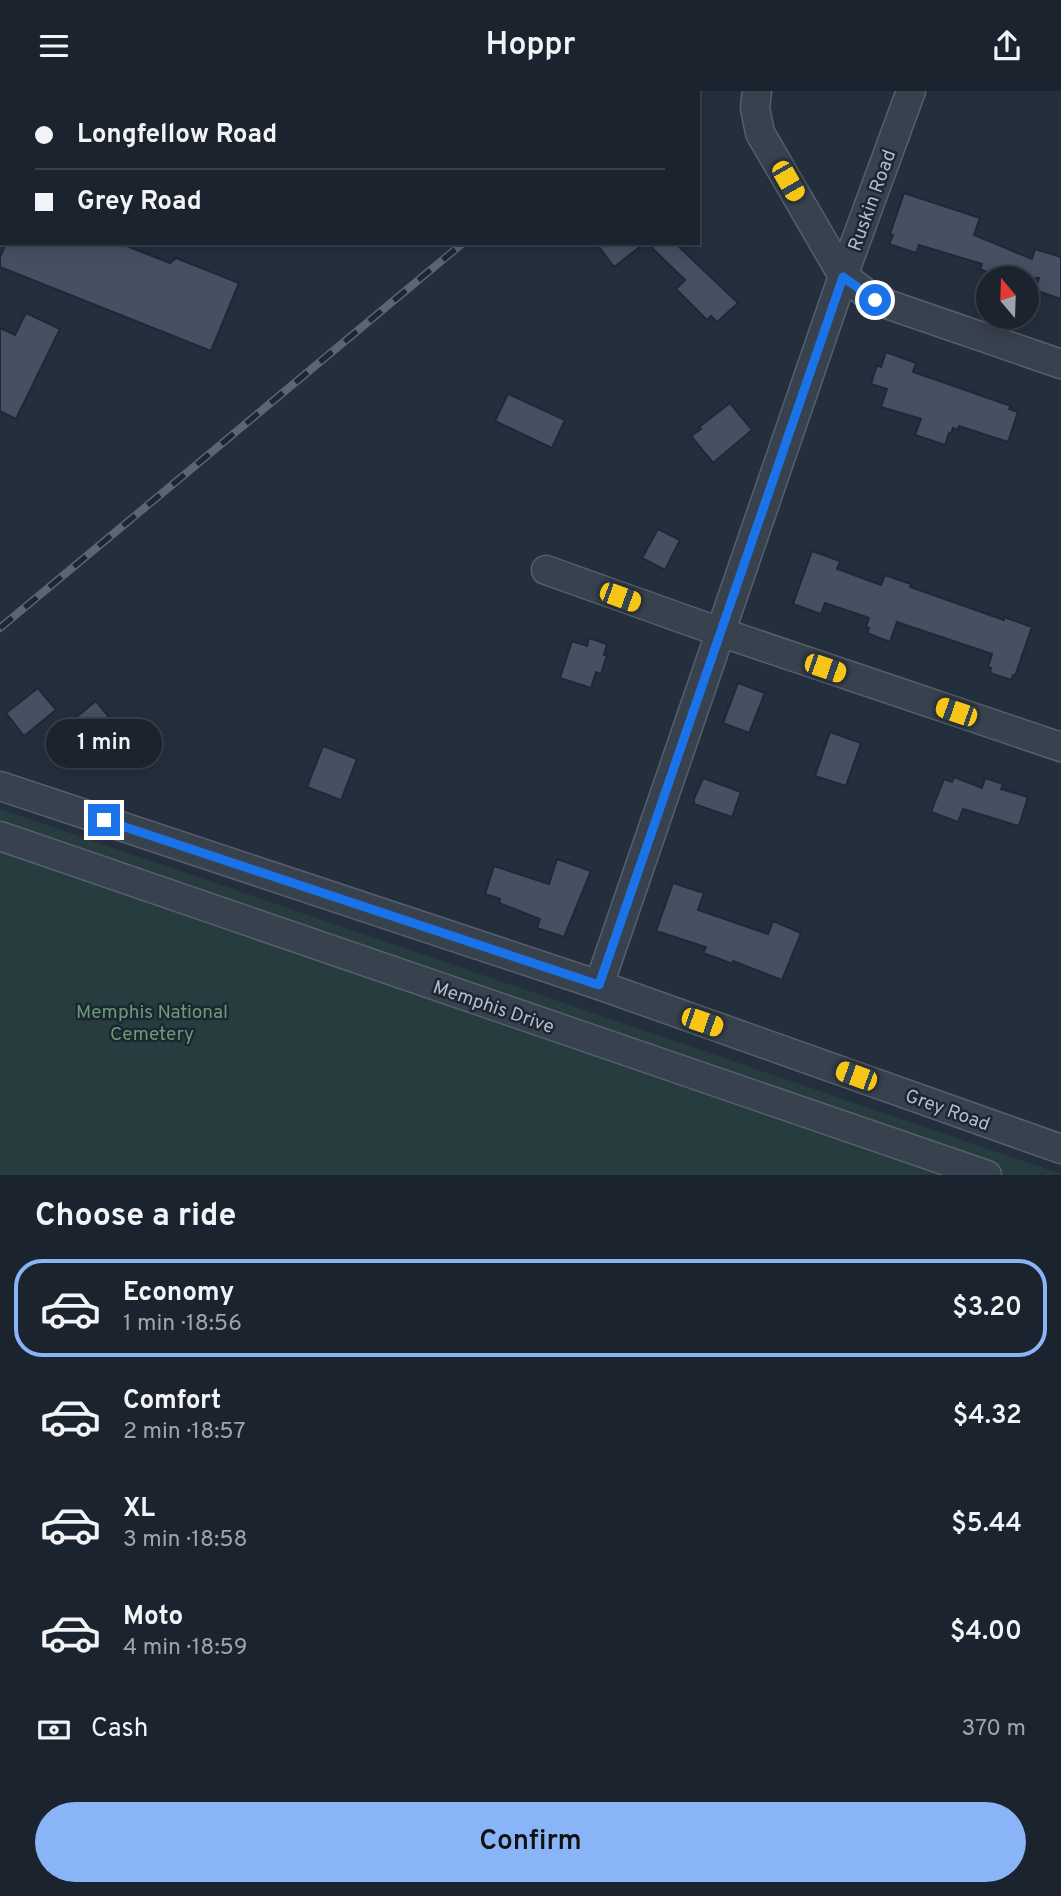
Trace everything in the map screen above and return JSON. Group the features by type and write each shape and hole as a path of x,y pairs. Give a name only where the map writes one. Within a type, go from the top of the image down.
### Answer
{"street":[{"path":"757,91 755,109 760,134 843,277 875,300 1061,364"},
{"name":"Ruskin Road","path":"599,985 843,277 911,91"},
{"path":"546,571 1061,747"},
{"name":"Grey Road","path":"0,786 599,985 1061,1149"},
{"name":"Memphis Drive","path":"0,836 987,1175"}],"green space":[{"name":"Memphis National Cemetery","path":"0,809 1061,1174 1061,1175 0,1175"}],"building":[{"path":"904,193 980,218 974,235 1032,259 1035,249 1061,257 1061,299 1040,292 1040,266 981,266 982,264 919,245 916,253 889,244 893,235 890,234"},
{"path":"5,245 124,245 170,263 176,258 239,283 211,351 0,267 0,257"},
{"path":"598,245 642,245 614,267"},
{"path":"649,245 677,245 738,303 717,322 711,316 707,320 676,289 685,280"},
{"path":"26,313 60,329 16,419 0,411 0,328 15,335"},
{"path":"886,352 916,363 913,372 1011,406 1009,409 1018,412 1008,442 959,426 958,430 953,428 951,434 949,433 945,445 915,435 921,419 881,407 887,389 871,384 877,365 881,367"},
{"path":"508,394 565,420 552,448 495,421"},
{"path":"730,403 752,430 713,463 691,436"},
{"path":"658,529 680,540 665,570 642,558"},
{"path":"812,551 840,561 837,569 881,585 885,575 911,584 910,587 1032,627 1015,676 1013,675 1011,680 990,673 991,668 988,667 992,654 897,622 890,642 867,633 869,618 825,603 821,614 793,604"},
{"path":"589,638 607,644 604,655 607,655 601,674 596,672 591,688 560,678 572,641 587,646"},
{"path":"738,683 765,693 749,733 723,723"},
{"path":"38,688 56,710 24,736 6,713"},
{"path":"96,701 113,722 75,753 58,732"},
{"path":"830,732 861,743 846,786 815,776"},
{"path":"323,746 357,759 341,800 307,787"},
{"path":"954,777 982,788 985,778 1003,784 1001,789 1028,797 1019,826 963,809 958,822 931,812 944,779 952,782"},
{"path":"703,778 741,792 732,817 694,804"},
{"path":"557,859 591,871 564,937 537,928 540,919 499,903 500,899 485,894 494,866 549,884"},
{"path":"673,883 704,893 698,910 768,934 773,921 801,933 782,980 733,961 733,964 703,953 706,947 656,931"}],"railway":[{"path":"0,628 461,245"}],"route":[{"path":"104,820 599,985 843,277 875,300"}]}
